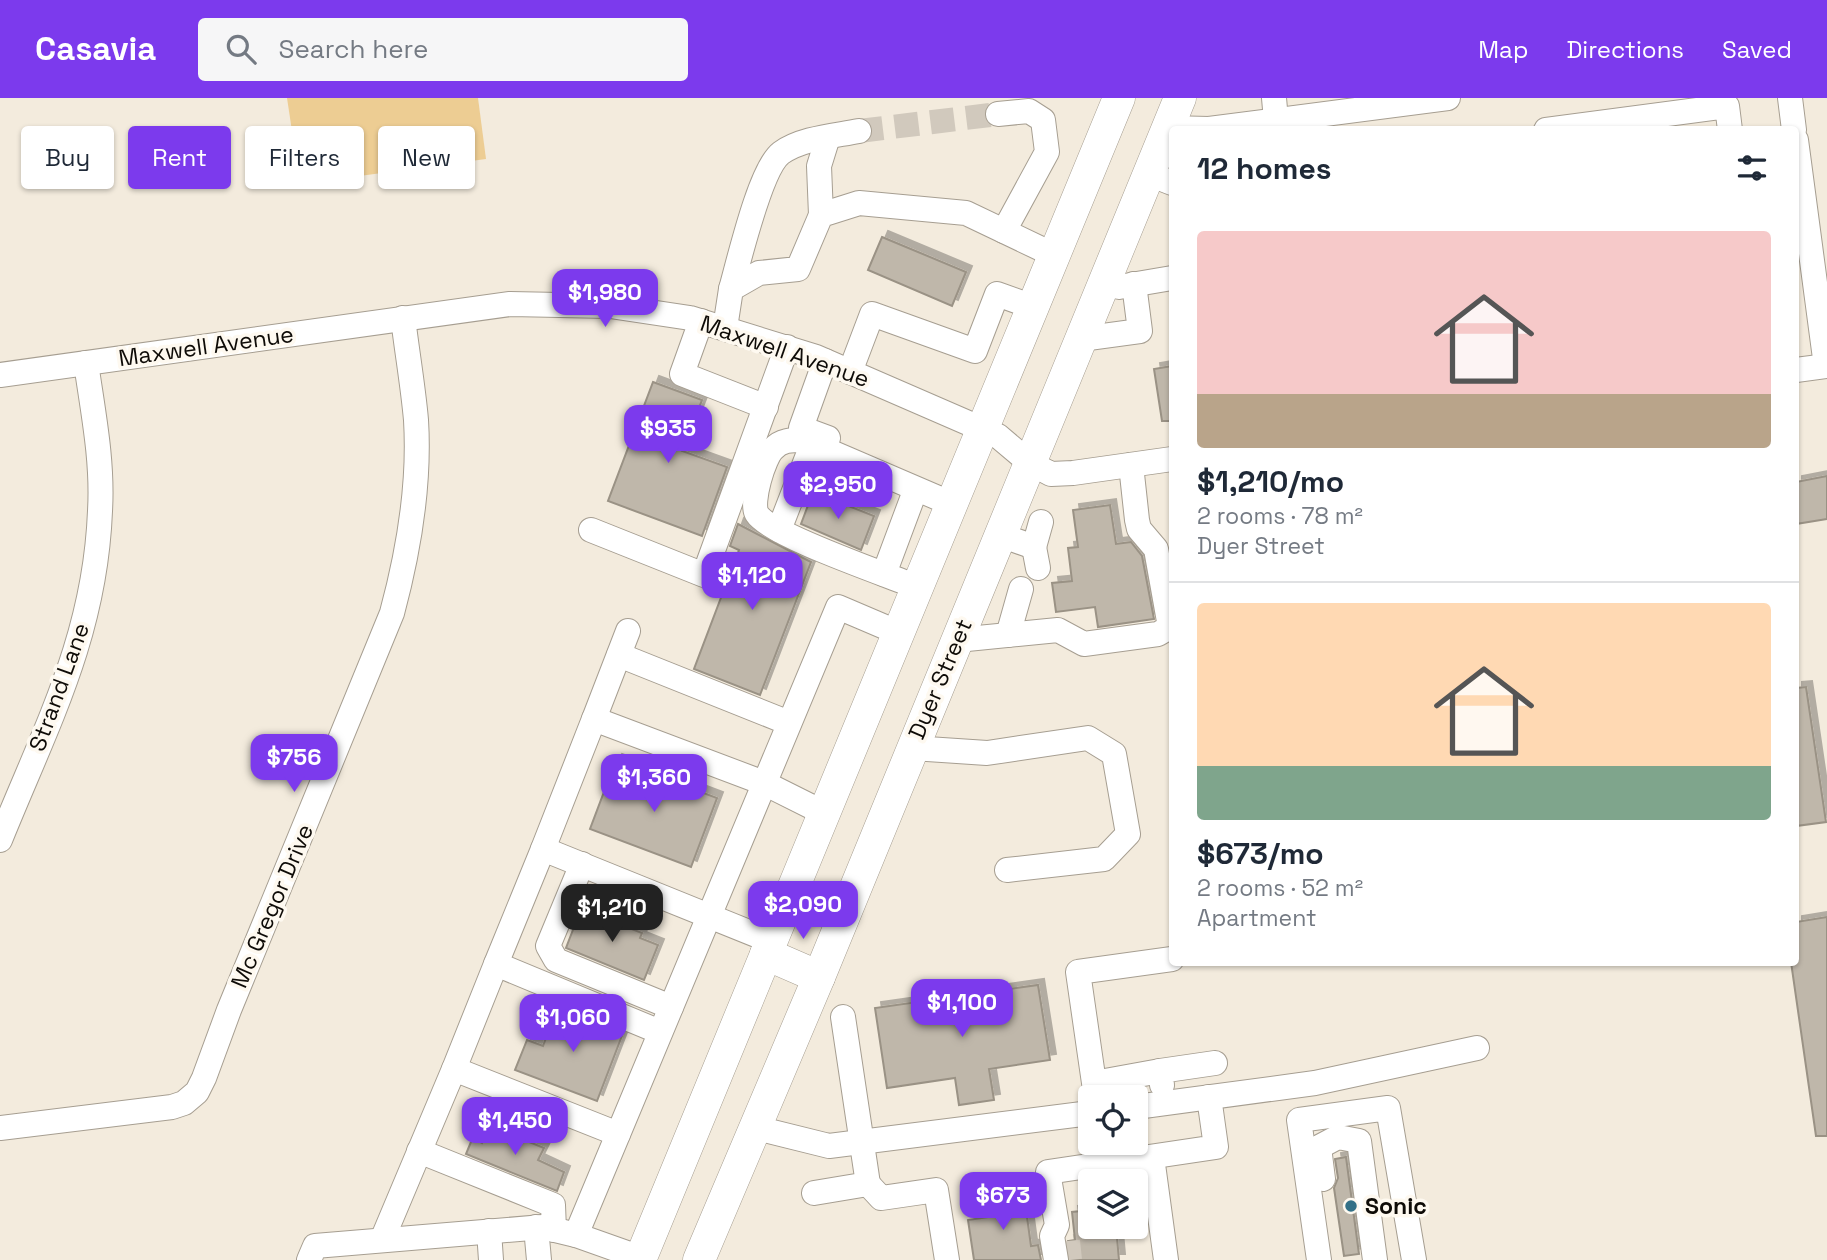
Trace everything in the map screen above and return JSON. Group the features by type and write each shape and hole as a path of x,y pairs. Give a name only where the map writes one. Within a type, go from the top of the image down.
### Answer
{"main road":[{"path":"641,1259 1119,98"},
{"name":"Dyer Street","path":"699,1260 819,977 1101,290 1161,179 1168,128 1180,98"},
{"path":"769,947 819,977"}],"street":[{"path":"1219,126 1275,109 1448,98"},
{"path":"1790,98 1794,126"},
{"path":"1576,126 1727,106 1730,126"},
{"path":"998,114 1029,111 1043,120 1047,152 1004,231"},
{"path":"766,407 682,374 713,325 731,289 762,185 780,154 807,141 859,131"},
{"path":"731,289 759,273 798,269 821,215 819,166 828,137"},
{"path":"1799,151 1816,213 1827,366 1799,370"},
{"path":"821,215 859,203 966,213 1054,255"},
{"path":"1101,290 1169,278"},
{"path":"1081,339 1140,331 1134,284"},
{"path":"975,351 997,294 1033,307"},
{"name":"Maxwell Avenue","path":"0,375 510,304 610,306 713,325 825,361 983,429 1006,441 1042,471 1060,474 1169,459"},
{"path":"849,372 872,314 1009,364"},
{"name":"Mc Gregor Drive","path":"0,1128 172,1107 184,1103 197,1091 204,1078 229,1010 392,613 405,566 416,466 416,421 403,318"},
{"path":"591,530 704,575 787,347"},
{"path":"825,361 801,428 921,474 884,573"},
{"name":"Strand Lane","path":"0,840 73,665 97,561 99,457 86,363"},
{"path":"914,493 803,440 787,440 771,449 752,502 757,515 779,530 917,587"},
{"path":"779,530 808,455 952,504"},
{"path":"1131,465 1139,529 1156,549 1169,621"},
{"path":"1000,535 1036,558 1041,522"},
{"path":"1008,635 1021,589"},
{"path":"539,1260 618,1135 838,607 899,633"},
{"path":"957,639 1058,630 1084,644 1158,634 1169,628"},
{"path":"382,1240 543,849 628,631"},
{"path":"619,655 789,723"},
{"path":"594,719 764,783 824,813"},
{"path":"912,748 987,753 1088,738 1114,754 1128,834 1104,859 1007,870"},
{"path":"543,849 709,916 769,947"},
{"path":"582,864 548,946 556,960 671,1007"},
{"path":"1169,959 1078,972 1094,1083 1215,1063"},
{"path":"496,964 660,1032"},
{"path":"843,1017 868,1184 881,1198 936,1190 947,1260"},
{"path":"1148,1105 1294,1086 1477,1048"},
{"path":"454,1069 618,1135"},
{"path":"1160,1070 1164,1103"},
{"path":"1294,1086 1318,1260"},
{"path":"1060,1242 1048,1172 1216,1147 1209,1097"},
{"path":"1299,1121 1388,1108 1414,1260"},
{"path":"756,1128 829,1146 1078,1115"},
{"path":"1333,1260 1319,1147 1338,1137 1359,1141 1375,1260"},
{"path":"419,1151 553,1205 555,1231"},
{"path":"1152,1157 1166,1260"},
{"path":"814,1193 868,1184"},
{"path":"309,1260 315,1246 489,1231 555,1231 641,1259"},
{"path":"489,1231 491,1260"}],"shaded area":[{"path":"287,98 478,98 486,159 475,160 475,126 378,126 378,174 364,175 364,126 291,126"}],"building":[{"path":"882,237 966,272 952,306 868,270"},
{"path":"1169,366 1169,421 1162,421 1154,369"},
{"path":"653,382 702,400 682,451 727,467 702,536 608,501"},
{"path":"1827,476 1827,519 1799,524 1799,481"},
{"path":"813,492 874,516 861,550 801,524"},
{"path":"1110,505 1116,544 1131,542 1142,556 1154,619 1098,627 1095,607 1056,612 1052,583 1072,581 1068,548 1078,547 1073,510"},
{"path":"738,524 811,562 760,695 694,669 739,550 730,546"},
{"path":"1806,687 1826,822 1799,826 1799,688"},
{"path":"616,760 717,798 691,867 590,829"},
{"path":"581,909 642,933 640,938 658,945 644,980 566,948"},
{"path":"1827,917 1827,1136 1816,1136 1792,966 1799,966 1799,922"},
{"path":"1038,985 1050,1060 989,1069 994,1100 959,1105 955,1078 887,1088 875,1008"},
{"path":"558,1006 623,1033 597,1101 515,1070 527,1040 543,1046"},
{"path":"490,1126 544,1148 538,1160 564,1172 557,1191 466,1154 473,1137 482,1143"},
{"path":"1346,1157 1359,1254 1344,1256 1334,1188 1338,1178 1335,1159"},
{"path":"1024,1195 1031,1246 1038,1245 1041,1260 974,1260 968,1220 989,1217 986,1201"},
{"path":"1078,1211 1078,1239 1117,1239 1119,1260 1071,1260 1068,1241 1075,1240 1072,1212"}],"tunnel":[{"path":"859,131 998,114"},
{"path":"1068,1241 1070,1260"}],"place":[{"name":"Sonic","path":"1351,1206"}]}
